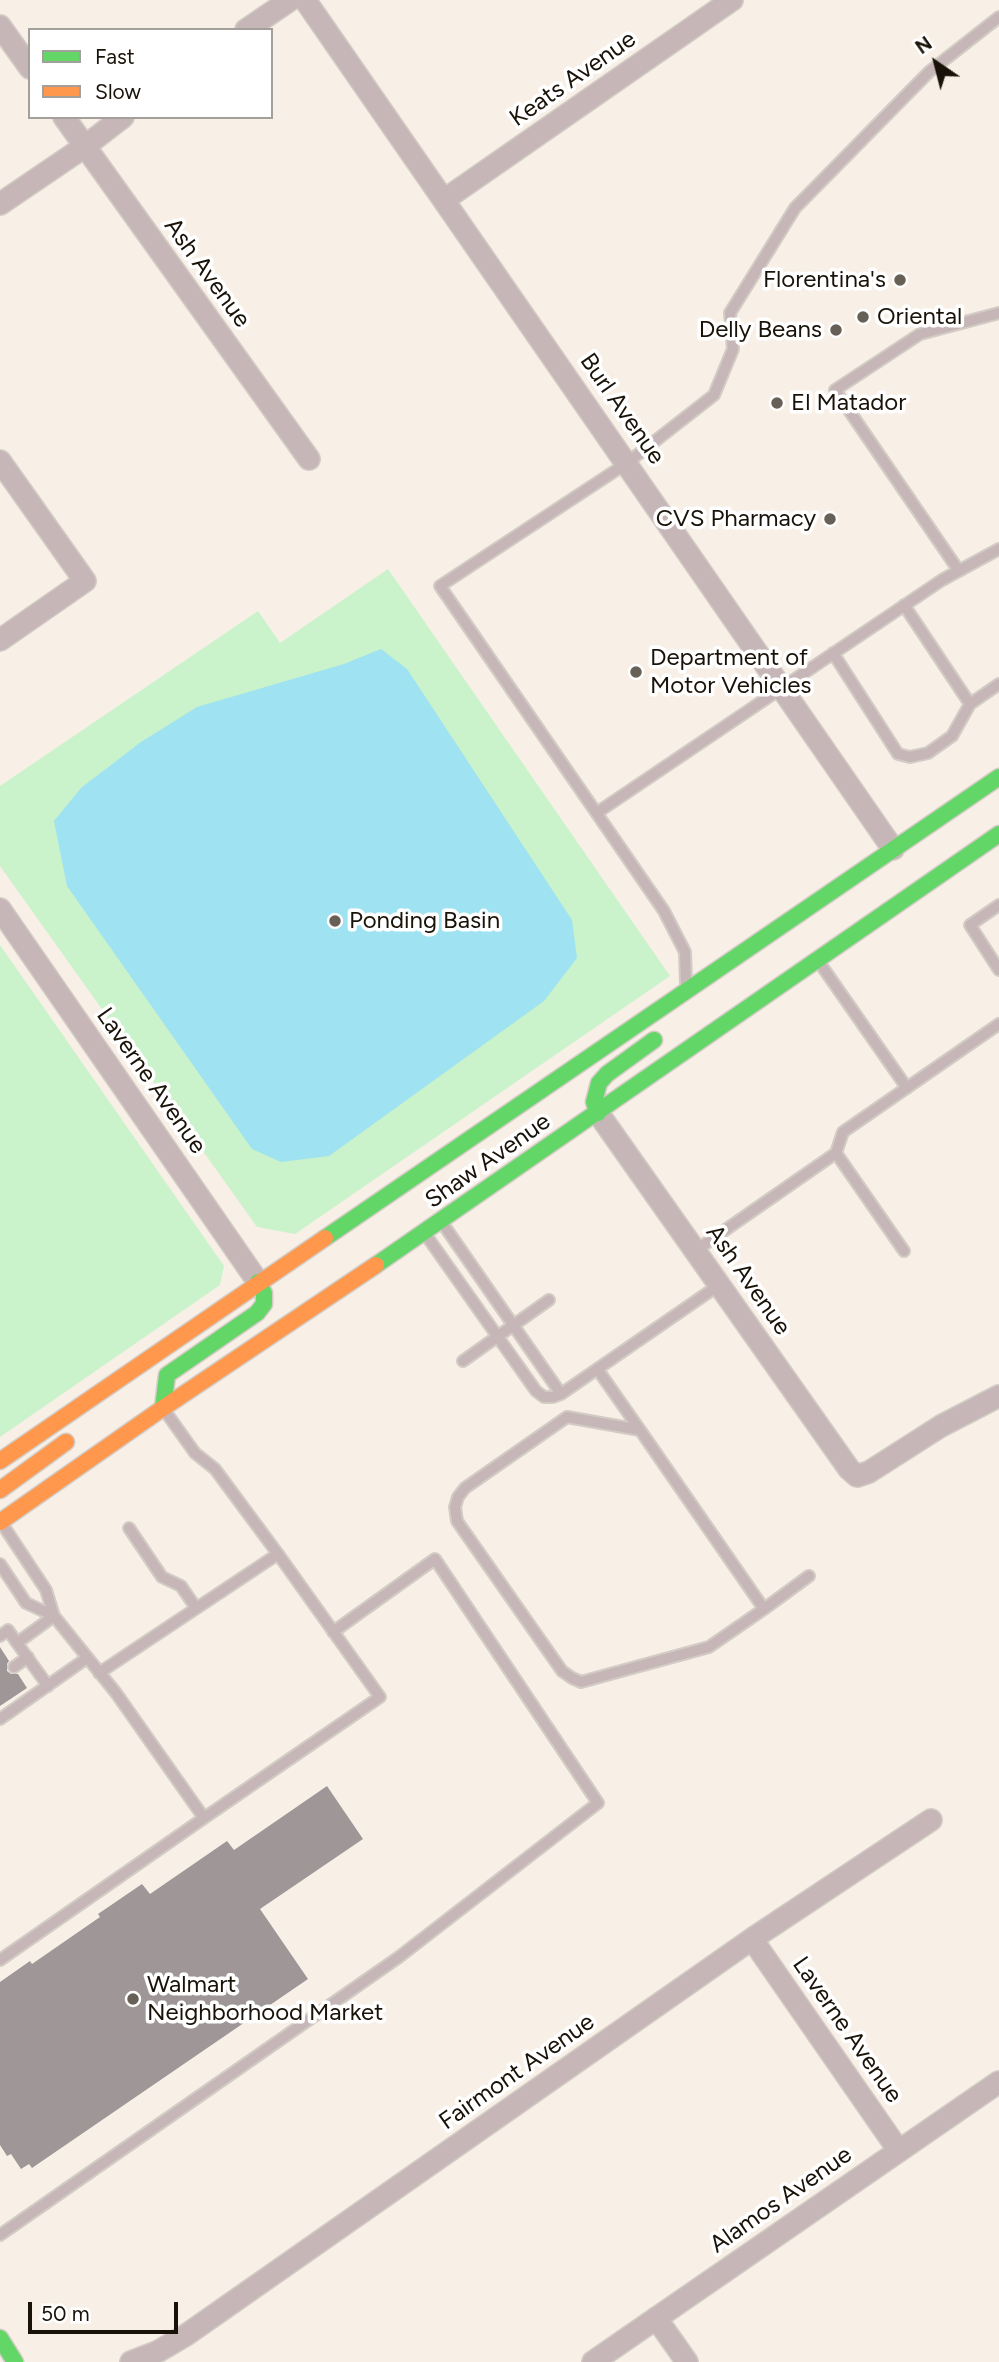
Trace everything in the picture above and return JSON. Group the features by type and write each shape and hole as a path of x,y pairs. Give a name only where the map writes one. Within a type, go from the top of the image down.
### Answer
{"main road":[{"name":"Shaw Avenue","path":"0,1461 999,776"},
{"name":"Shaw Avenue","path":"0,1521 424,1233 999,834"},
{"path":"892,873 897,861 893,849"},
{"path":"817,960 823,935"},
{"path":"682,1011 686,991"},
{"path":"598,1113 594,1102 598,1083 607,1073 669,1029"},
{"path":"163,1408 167,1375 257,1313 264,1304 264,1293 258,1282"},
{"path":"102,1411 163,1348"},
{"path":"0,1490 74,1437"},
{"path":"0,2338 15,2362"}],"street":[{"path":"249,28 290,0"},
{"name":"Burl Avenue","path":"305,0 893,849"},
{"name":"Keats Avenue","path":"444,200 732,0"},
{"path":"0,26 28,65"},
{"name":"Ash Avenue","path":"65,119 309,459"},
{"path":"0,204 84,147 119,119"},
{"path":"0,461 85,582 0,640"},
{"name":"Laverne Avenue","path":"0,909 258,1282"},
{"name":"Ash Avenue","path":"598,1113 849,1469 857,1476 869,1472 941,1426 999,1396"},
{"name":"Fairmont Avenue","path":"131,2362 157,2352 186,2335 752,1940 931,1820"},
{"name":"Laverne Avenue","path":"752,1940 899,2151"},
{"name":"Alamos Avenue","path":"593,2362 999,2082"},
{"path":"656,2318 687,2362"}],"lane":[{"path":"686,991 685,952 664,911 440,586 627,463 714,395 733,349 730,313 795,208 929,72 999,17"},
{"path":"959,571 835,390 920,334 999,313"},
{"path":"598,812 904,605 999,549"},
{"path":"904,605 970,704"},
{"path":"834,653 898,754 910,757 928,753 952,736 970,704 999,684"},
{"path":"999,905 970,925 999,970"},
{"path":"817,960 907,1088"},
{"path":"695,1251 836,1153 843,1132 999,1024"},
{"path":"836,1153 904,1251"},
{"path":"441,1221 561,1394"},
{"path":"424,1233 536,1391 544,1397 561,1394 719,1285"},
{"path":"463,1360 549,1300"},
{"path":"598,1370 764,1609"},
{"path":"0,1960 380,1697 215,1469 195,1454 163,1408"},
{"path":"640,1430 567,1417 465,1488 458,1497 455,1507 457,1521 562,1671 582,1682 709,1647 809,1576"},
{"path":"0,1521 46,1590 54,1616 99,1673 204,1818"},
{"path":"129,1528 163,1577 181,1586 196,1608"},
{"path":"99,1673 278,1554"},
{"path":"0,2235 398,1957 598,1803 435,1559 333,1632"},
{"path":"0,1564 26,1603 54,1616"},
{"path":"17,1643 54,1616"},
{"path":"0,1636 8,1630 48,1686"},
{"path":"14,1667 28,1657"},
{"path":"0,1719 87,1658"}],"green space":[{"name":"Ponding Basin","path":"388,569 670,976 295,1234 257,1227 0,866 0,786 258,611 280,643"},
{"path":"0,945 224,1266 220,1285 0,1437"}],"water":[{"name":"Ponding Basin","path":"381,649 407,669 572,920 577,958 544,1001 329,1156 281,1162 252,1149 67,886 54,821 81,788 141,742 197,707 344,664"}],"building":[{"path":"0,1647 9,1661 7,1671 18,1674 27,1688 0,1706"},
{"path":"327,1786 363,1839 260,1909 308,1979 32,2168 29,2164 21,2169 11,2154 7,2156 0,2145 0,1982 30,1961 32,1964 142,1884 150,1894 227,1841 234,1850"}],"traffic: fast":[{"path":"325,1238 999,777"},
{"path":"376,1265 999,834"},
{"path":"598,1113 594,1102 599,1083 607,1074 654,1040"},
{"path":"163,1408 167,1375 257,1313 264,1304 264,1293 258,1282"},
{"path":"0,2338 15,2362"}],"traffic: slow":[{"path":"0,1461 325,1238"},
{"path":"0,1522 163,1408 376,1265"},
{"path":"0,1490 66,1442"}],"place":[{"name":"Florentina's","path":"900,280"},
{"name":"Oriental","path":"863,317"},
{"name":"Delly Beans","path":"836,330"},
{"name":"El Matador","path":"777,403"},
{"name":"CVS Pharmacy","path":"830,519"},
{"name":"Department of Motor Vehicles","path":"636,672"},
{"name":"Ponding Basin","path":"335,921"},
{"name":"Walmart Neighborhood Market","path":"133,1999"}]}
